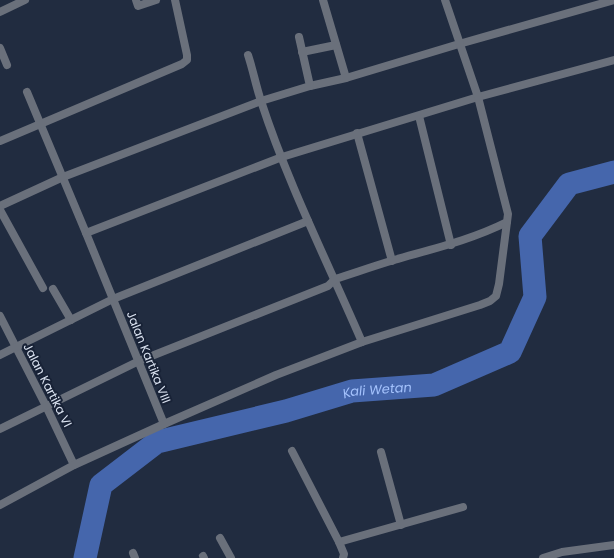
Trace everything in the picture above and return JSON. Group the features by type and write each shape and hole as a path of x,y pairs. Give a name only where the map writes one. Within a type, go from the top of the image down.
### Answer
{"street":[{"path":"0,12 24,0"},
{"path":"136,0 138,6 156,0"},
{"path":"0,142 41,123 182,64 187,60 175,0"},
{"path":"323,0 346,78"},
{"path":"0,505 74,466 164,424 276,375 362,342 480,305 490,301 496,296 499,284 508,214 478,97 445,0"},
{"path":"0,206 63,176 261,101 310,86 346,78 614,0"},
{"path":"299,37 310,86"},
{"path":"302,52 336,45"},
{"path":"0,48 7,65"},
{"path":"248,54 261,101 308,222 362,342"},
{"path":"86,233 282,156 478,97 614,60"},
{"name":"Jalan Kartika VIII","path":"27,92 63,176 164,424"},
{"path":"419,116 451,245"},
{"path":"357,134 392,261"},
{"path":"0,210 43,288"},
{"path":"0,355 113,299 308,222"},
{"path":"0,429 139,361 328,286 335,280 392,261 451,245 507,222"},
{"path":"53,288 71,320"},
{"name":"Jalan Kartika VI","path":"0,316 46,406 74,466"},
{"path":"292,451 339,542 344,554 343,558"},
{"path":"382,452 401,525"},
{"path":"339,542 462,507"},
{"path":"220,538 231,558"},
{"path":"543,558 562,552 614,545"}],"waterway":[{"name":"Kali Wetan","path":"85,558 101,485 157,442 286,411 352,391 434,385 510,352 535,297 530,236 569,184 614,172"}]}
